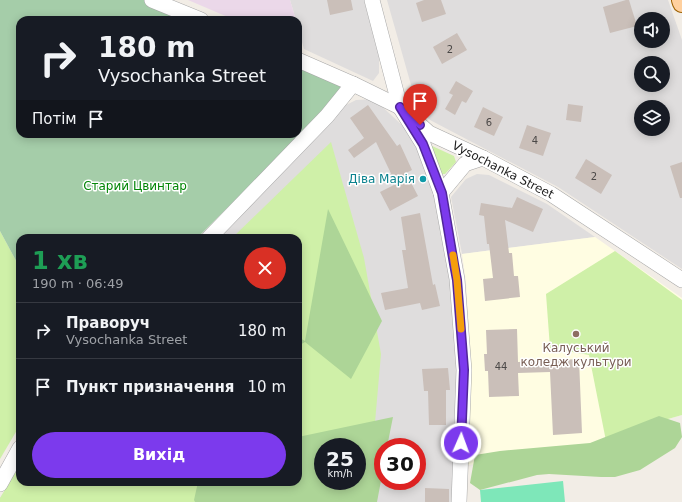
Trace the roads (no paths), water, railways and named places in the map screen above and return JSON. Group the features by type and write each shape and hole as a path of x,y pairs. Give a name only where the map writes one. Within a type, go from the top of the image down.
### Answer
{"main road":[{"path":"681,0 682,4"}],"street":[{"path":"152,0 191,16"},
{"path":"372,0 400,107 423,144 442,193 457,280 464,370 459,502"},
{"name":"Vysochanka Street","path":"302,62 400,107 429,134 483,158 552,194 682,280"},
{"path":"212,234 327,116 353,84"},
{"path":"442,193 465,164 483,158"},
{"path":"0,484 16,455"}],"place":[{"name":"Діва Марія","path":"423,179"},
{"name":"Калуський коледж культури","path":"576,334"}],"park label":[{"name":"Старий Цвинтар","path":"135,186"}]}
